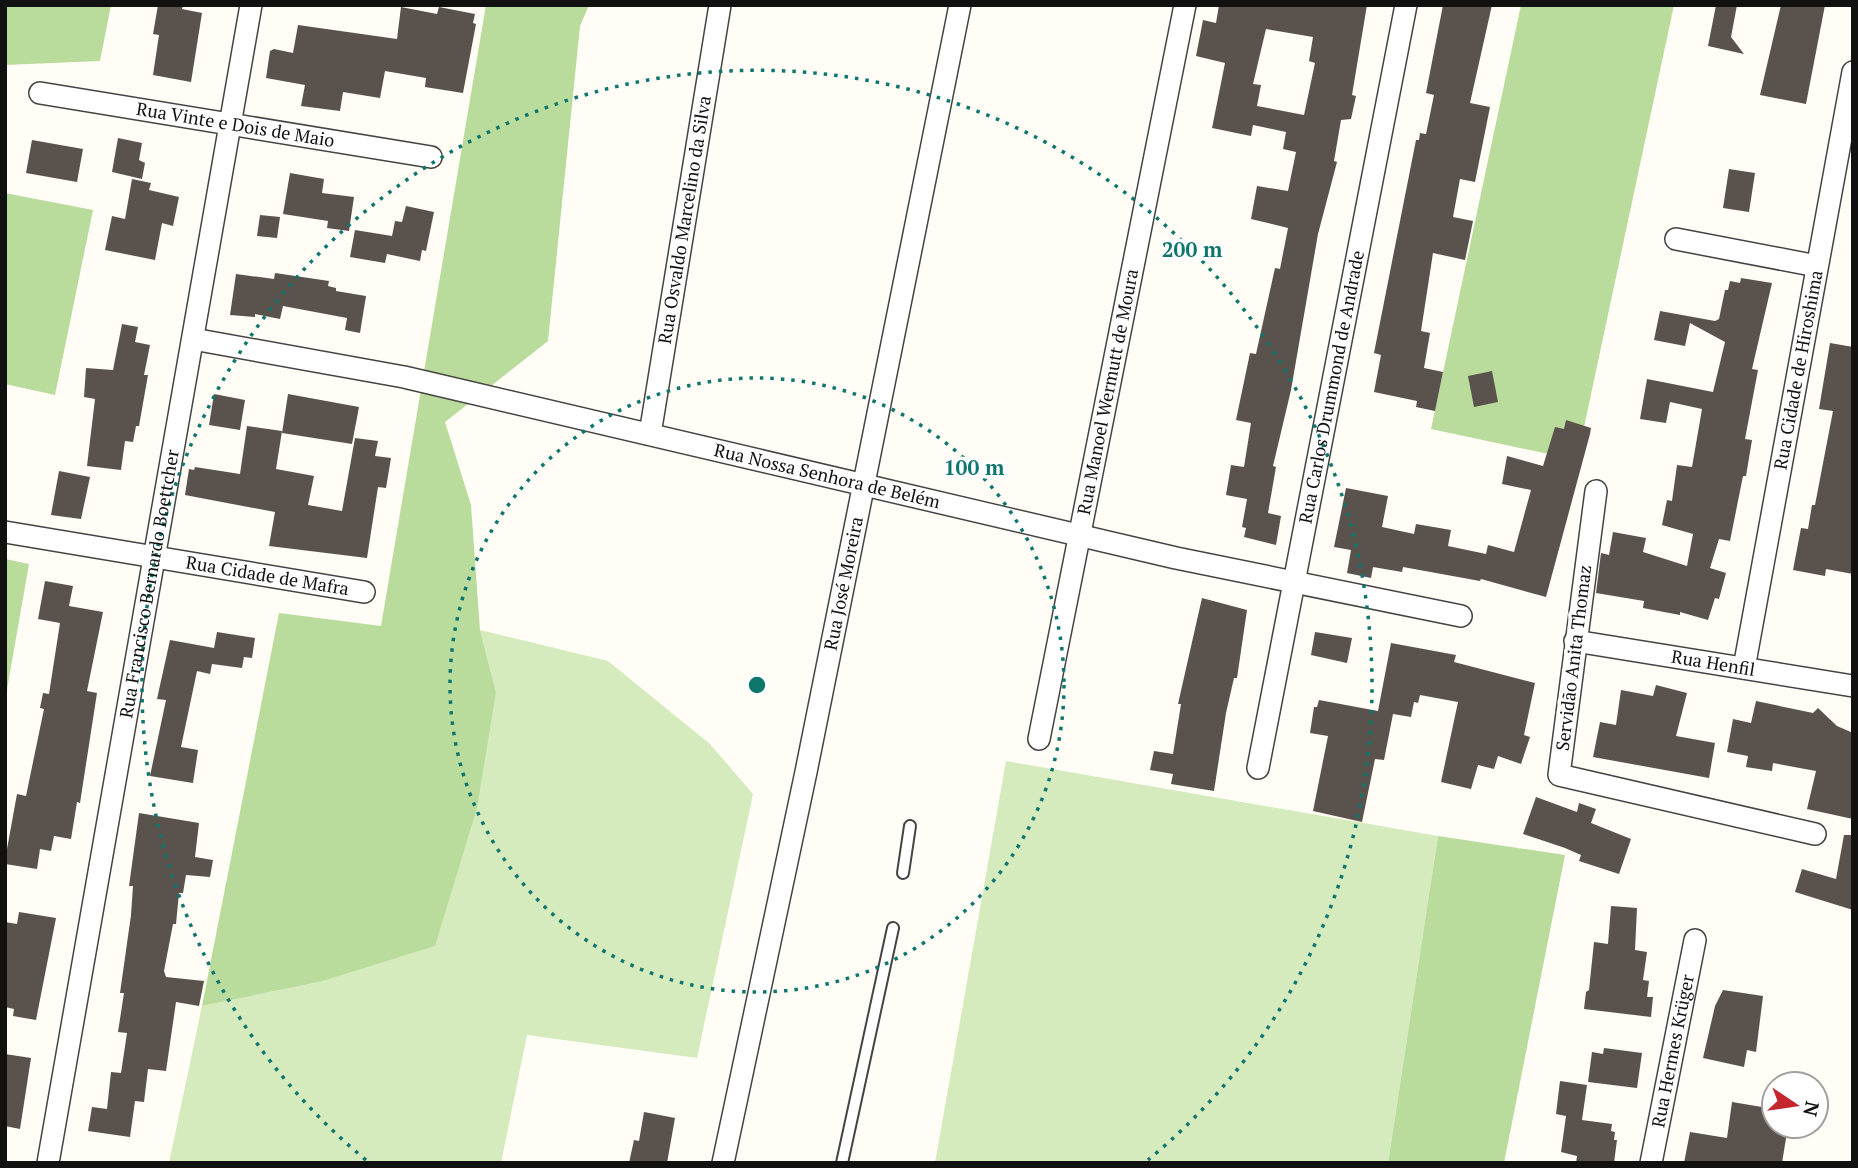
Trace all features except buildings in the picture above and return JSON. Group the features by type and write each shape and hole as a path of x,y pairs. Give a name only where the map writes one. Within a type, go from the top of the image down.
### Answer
{"street":[{"name":"Rua Francisco Bernardo Boettcher","path":"48,1163 251,5"},
{"name":"Rua Osvaldo Marcelino da Silva","path":"650,435 720,5"},
{"name":"Rua José Moreira","path":"723,1163 960,5"},
{"name":"Rua Manoel Wermutt de Moura","path":"1039,739 1185,5"},
{"name":"Rua Carlos Drummond de Andrade","path":"1258,768 1406,5"},
{"name":"Rua Cidade de Hiroshima","path":"1744,668 1853,72"},
{"name":"Rua Vinte e Dois de Maio","path":"40,93 431,157"},
{"path":"1676,239 1817,266"},
{"name":"Rua Nossa Senhora de Belém","path":"193,339 404,377 1079,535 1461,617"},
{"name":"Servidão Anita Thomaz","path":"1596,491 1559,775 1815,834"},
{"name":"Rua Cidade de Mafra","path":"5,532 364,592"},
{"name":"Rua Henfil","path":"1575,641 1853,686"},
{"name":"Rua Hermes Krüger","path":"1651,1163 1695,940"}],"lane":[{"path":"903,873 911,826"},
{"path":"842,1163 893,928"}],"green space":[{"path":"5,5 111,5 100,61 5,65"},
{"path":"486,5 589,5 580,26 548,341 445,422 471,505 480,630 496,692 477,808 435,946 319,982 202,1006 279,613 381,626"},
{"path":"1521,5 1674,5 1577,460 1431,429"},
{"path":"5,193 93,210 55,395 5,384"},
{"path":"5,559 29,564 5,701"},
{"path":"480,630 608,661 710,744 753,794 697,1058 527,1035 501,1163 169,1163 202,1006 319,982 496,692"},
{"path":"1006,761 1438,836 1388,1163 935,1163"},
{"path":"1438,836 1565,855 1504,1163 1388,1163"}]}
